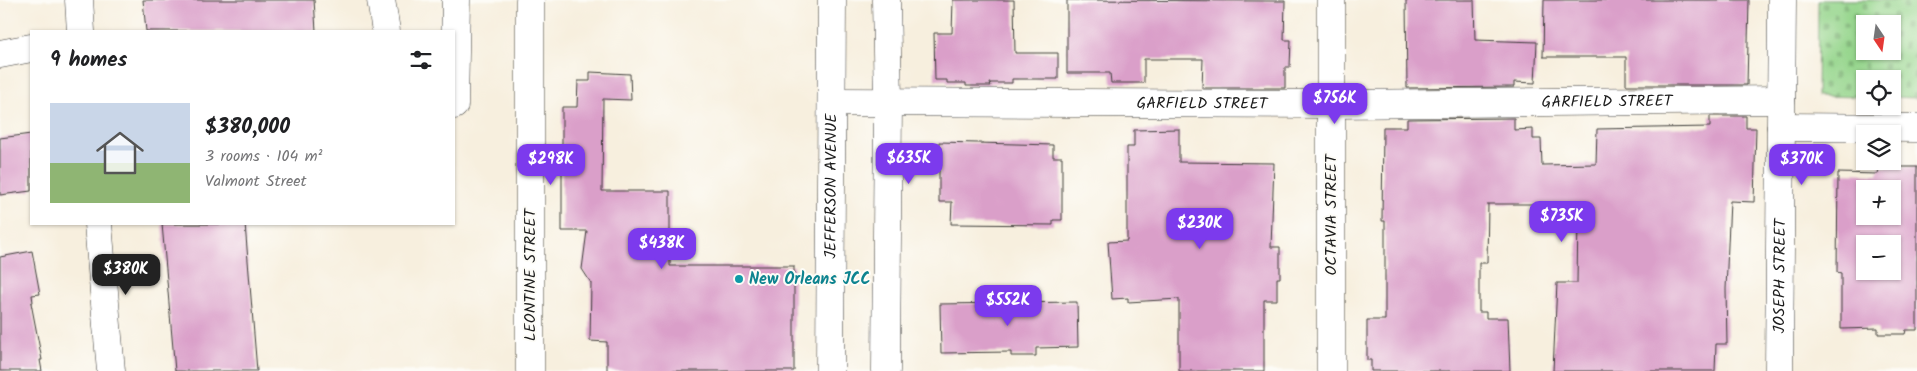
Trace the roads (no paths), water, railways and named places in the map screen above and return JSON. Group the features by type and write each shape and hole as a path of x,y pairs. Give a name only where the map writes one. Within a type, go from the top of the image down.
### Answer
{"street":[{"path":"79,0 81,30"},
{"path":"381,0 386,30"},
{"path":"455,52 456,0"},
{"name":"LEONTINE STREET","path":"530,0 530,371"},
{"name":"JEFFERSON AVENUE","path":"830,371 832,0"},
{"path":"886,0 888,102 886,371"},
{"name":"OCTAVIA STREET","path":"1331,0 1331,371"},
{"name":"JOSEPH STREET","path":"1779,371 1782,0"},
{"path":"0,54 30,48"},
{"name":"GARFIELD STREET","path":"832,102 1331,104 1781,100"},
{"path":"1781,127 1917,128"},
{"path":"98,225 111,371"}],"place":[{"name":"New Orleans JCC","path":"739,279"}]}
